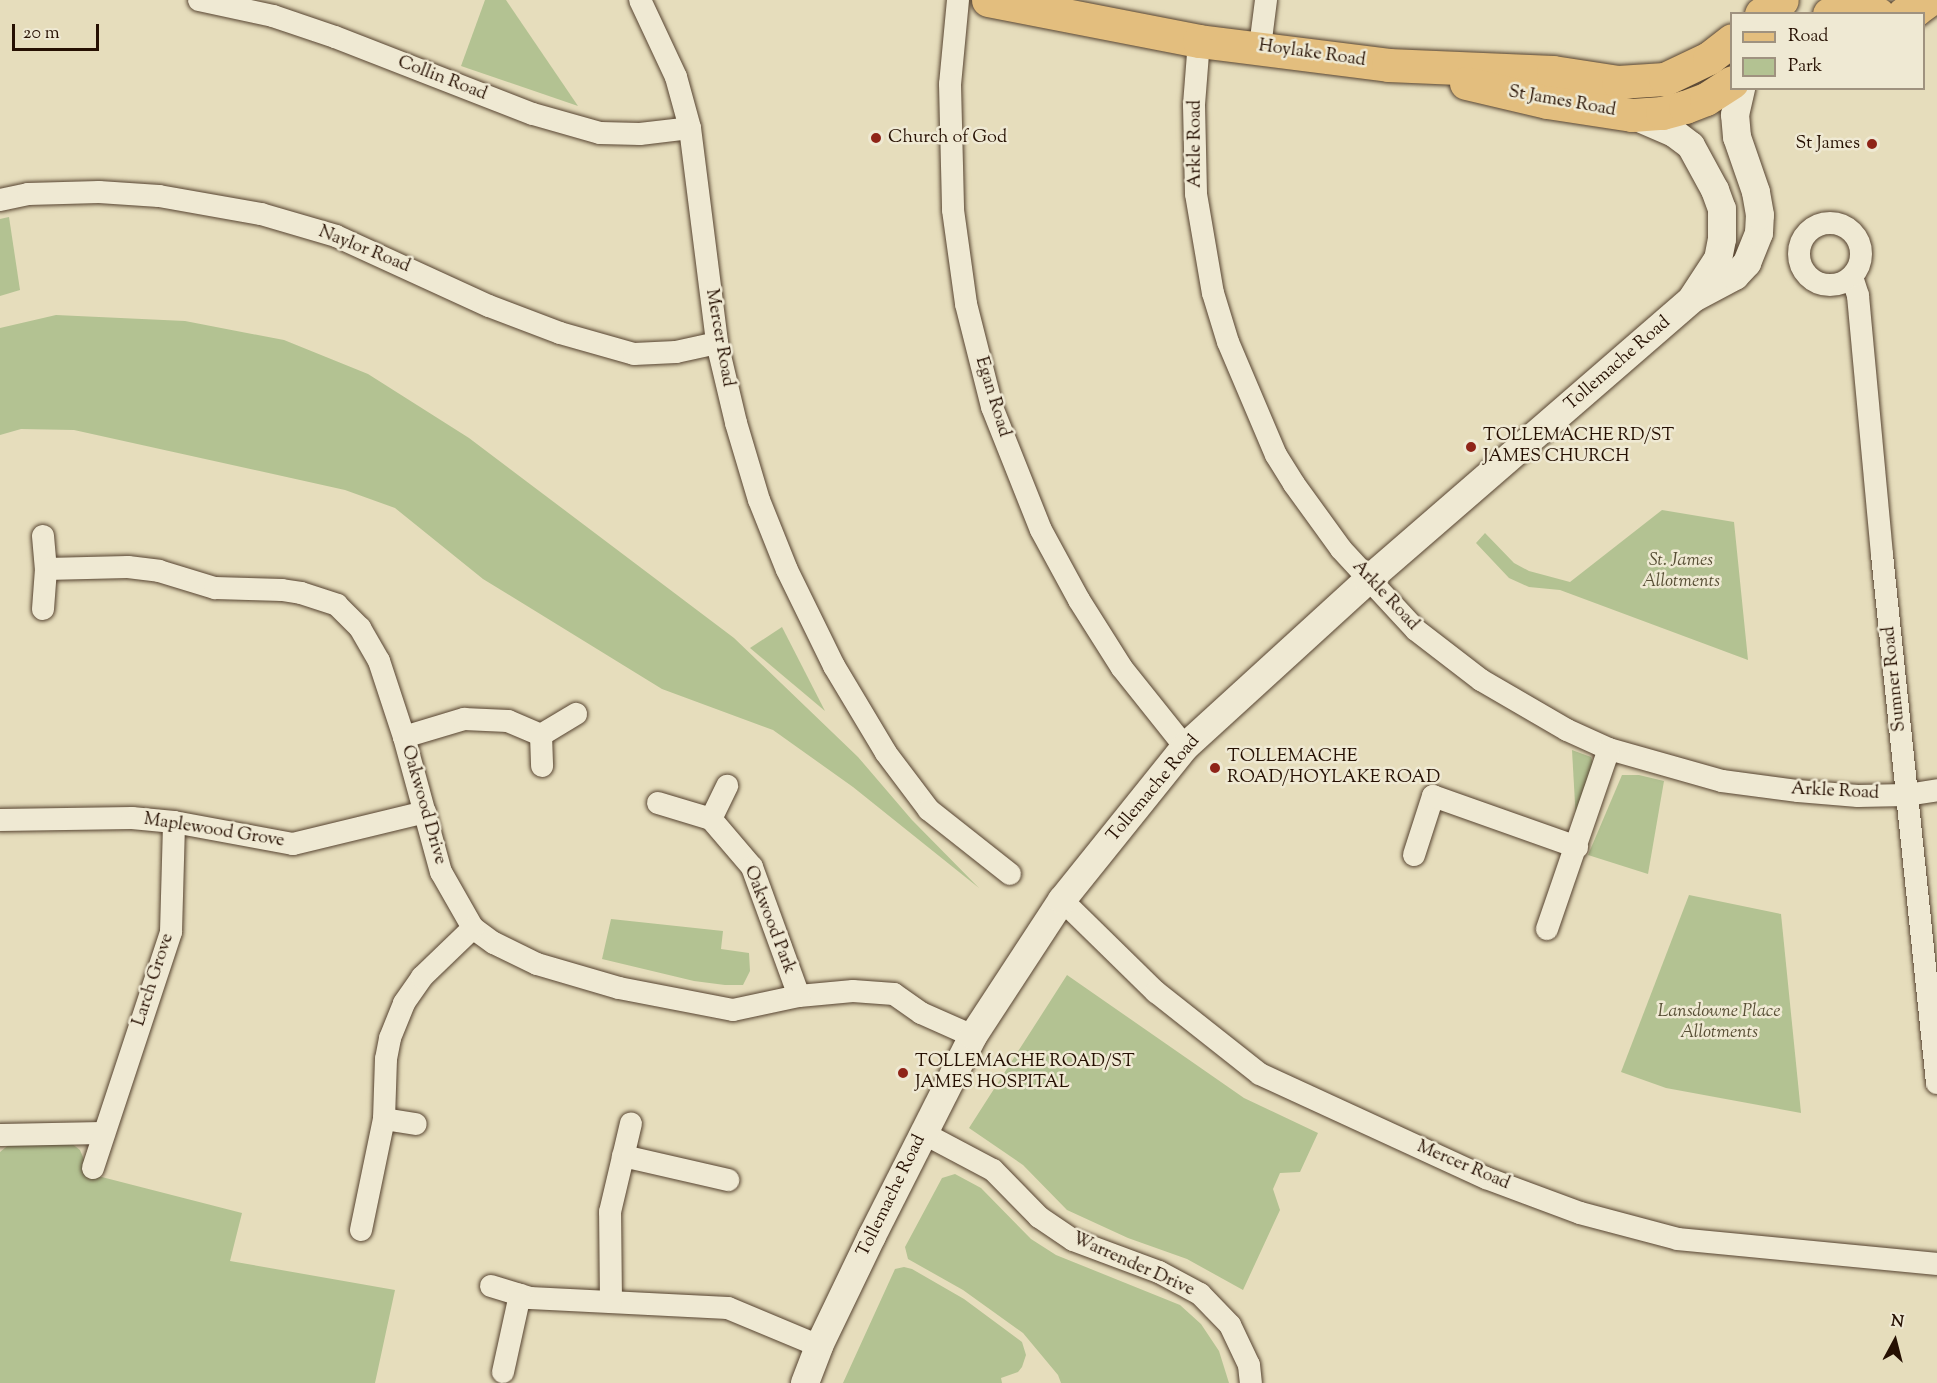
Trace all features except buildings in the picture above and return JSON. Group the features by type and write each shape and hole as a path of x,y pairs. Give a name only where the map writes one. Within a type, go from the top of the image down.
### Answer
{"main road":[{"name":"Hoylake Road","path":"988,0 1199,41 1388,64 1553,72 1618,82 1639,82"},
{"path":"1764,12 1782,0"},
{"path":"1909,12 1929,0"},
{"path":"1639,82 1665,79 1720,49"},
{"name":"St James Road","path":"1388,64 1547,102 1632,115 1662,113 1703,95"}],"street":[{"name":"Collin Road","path":"199,0 273,16 325,33 533,114 600,133 640,134 690,128"},
{"name":"Mercer Road","path":"640,0 660,38 675,77 690,128 717,343 736,423 759,500 787,570 834,666 886,753 929,810 1010,874"},
{"name":"Egan Road","path":"958,0 950,84 953,210 966,304 992,407 1041,530 1079,600 1122,668 1185,747"},
{"path":"1260,47 1266,0"},
{"name":"Arkle Road","path":"1199,41 1194,105 1196,194 1213,293 1228,342 1276,455 1310,507 1368,580 1416,630 1481,680 1568,730 1610,749 1722,781 1858,796 1907,795 1937,790"},
{"path":"1639,82 1668,84 1703,95 1720,49"},
{"name":"Tollemache Road","path":"805,1383 819,1346 973,1036 1062,900 1185,747 1368,580 1692,299 1735,276 1747,263 1757,240 1760,215 1737,137 1736,115 1741,90"},
{"name":"Tollemache Road","path":"1692,299 1718,259 1723,224 1715,190 1691,146 1685,126 1703,95 1721,113 1737,137"},
{"name":"Tollemache Road","path":"1632,115 1674,133 1691,146"},
{"name":"Naylor Road","path":"0,200 28,194 99,192 159,196 261,214 336,236 489,306 560,333 634,354 676,352 717,343"},
{"name":"Sumner Road","path":"1852,277 1858,296 1937,1083"},
{"path":"43,536 46,569 43,609"},
{"name":"Oakwood Drive","path":"46,569 128,567 149,569 214,588 282,590 337,605 360,628 379,661 404,737 441,872 473,928 494,943 537,964 619,988 733,1010 799,996 853,991 894,994 921,1012 973,1036"},
{"path":"541,735 576,714"},
{"path":"404,737 477,717 508,721 541,735"},
{"path":"541,735 542,766"},
{"path":"1547,929 1610,749"},
{"path":"658,803 711,819 727,786"},
{"path":"1414,855 1433,796 1577,847"},
{"name":"Maplewood Grove","path":"0,820 132,818 174,822 293,844 425,812"},
{"name":"Oakwood Park","path":"711,819 752,867 799,996"},
{"name":"Larch Grove","path":"93,1168 171,932 174,822"},
{"name":"Mercer Road","path":"1062,900 1156,992 1260,1074 1486,1178 1580,1213 1678,1239 1937,1264"},
{"path":"361,1230 384,1119 386,1059 390,1038 404,1003 422,977 473,928"},
{"path":"384,1119 416,1124"},
{"path":"611,1302 610,1212 632,1123"},
{"path":"0,1135 104,1133"},
{"name":"Warrender Drive","path":"923,1134 993,1170 1039,1217 1073,1240 1159,1272 1200,1294 1230,1324 1249,1365 1251,1383"},
{"path":"623,1156 728,1180"},
{"path":"491,1286 531,1298 728,1308 819,1346"},
{"path":"503,1371 520,1295"}],"green space":[{"path":"485,0 506,0 578,106 461,66"},
{"path":"9,217 20,290 0,296 0,219"},
{"path":"56,315 185,321 284,340 368,374 469,438 734,638 858,757 912,820 979,888 853,787 773,730 662,689 483,579 395,508 345,490 74,430 21,429 0,435 0,328"},
{"name":"St. James Allotments","path":"1662,510 1734,522 1748,660 1560,590 1529,587 1509,578 1476,543 1485,533 1514,563 1529,571 1570,582"},
{"path":"782,627 825,711 750,648"},
{"path":"1572,750 1591,757 1596,772 1576,821"},
{"path":"1622,775 1639,775 1664,781 1648,874 1588,855"},
{"name":"Lansdowne Place Allotments","path":"1689,895 1781,914 1801,1113 1666,1088 1621,1072"},
{"path":"611,919 723,931 721,949 749,953 750,971 743,985 725,985 694,981 602,959"},
{"path":"1067,975 1244,1098 1318,1133 1300,1172 1280,1173 1273,1189 1280,1210 1243,1290 1187,1259 1128,1238 1067,1210 1023,1165 969,1128"},
{"path":"67,1140 80,1150 90,1174 242,1213 230,1261 395,1290 375,1383 0,1383 0,1152 11,1143"},
{"path":"955,1174 981,1188 1031,1239 1056,1255 1180,1305 1201,1324 1219,1351 1229,1383 1061,1383 1058,1375 1023,1333 963,1290 908,1259 905,1247 942,1178"},
{"path":"904,1267 912,1269 964,1299 1022,1342 1026,1355 1018,1372 1001,1378 1002,1383 843,1383 895,1269"}],"place":[{"name":"Church of God","path":"876,138"},
{"name":"St James","path":"1872,144"},
{"name":"TOLLEMACHE RD/ST JAMES CHURCH","path":"1471,447"},
{"name":"TOLLEMACHE ROAD/HOYLAKE ROAD","path":"1215,768"},
{"name":"TOLLEMACHE ROAD/ST JAMES HOSPITAL","path":"903,1073"}]}
